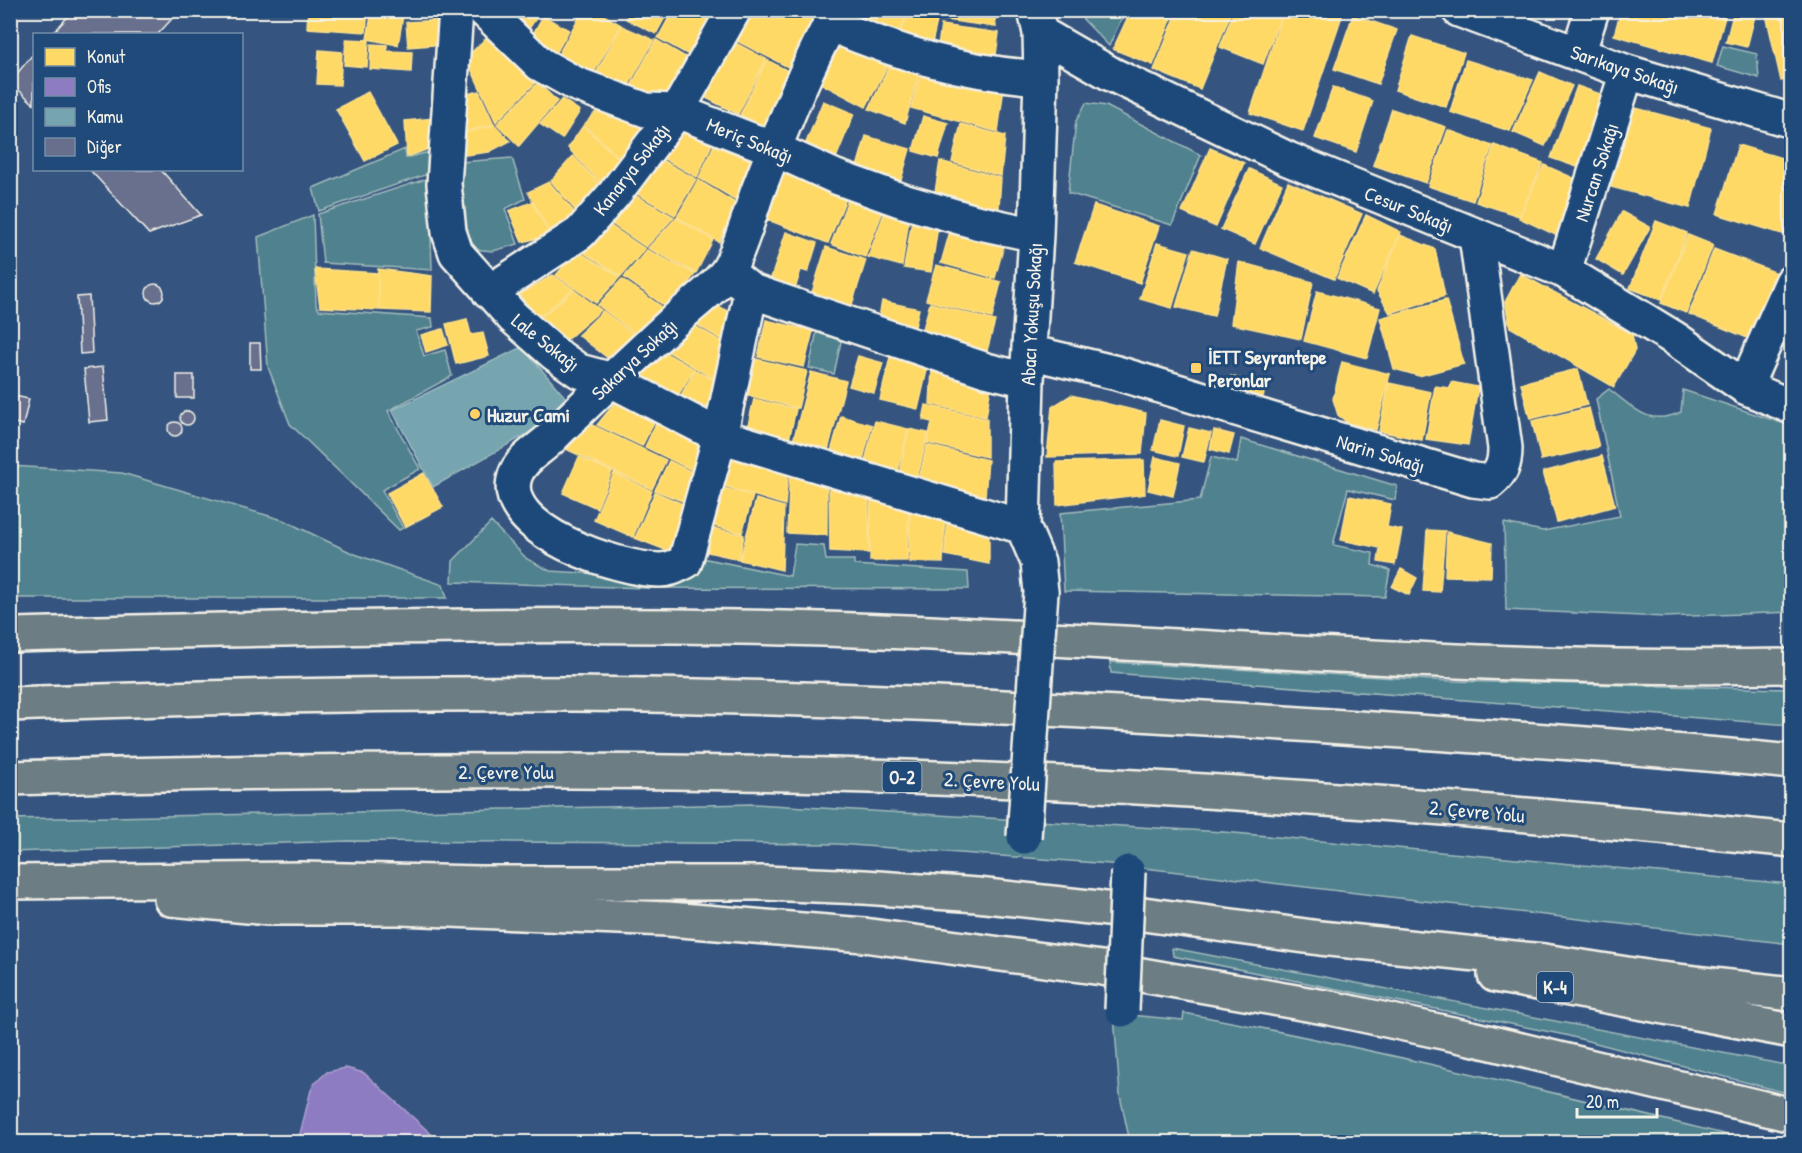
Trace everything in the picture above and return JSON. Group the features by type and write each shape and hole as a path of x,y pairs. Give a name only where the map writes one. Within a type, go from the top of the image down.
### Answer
{"highway":[{"path":"10,635 421,625 765,628 902,631 1539,665 1634,668 1791,666"},
{"path":"10,704 463,694 646,695 926,703 1293,723 1608,745 1791,762"},
{"name":"2. Çevre Yolu","path":"10,778 428,770 910,777 1419,806 1791,840"},
{"path":"10,882 303,879 853,886 977,895 1099,908 1320,938 1544,961 1659,979 1791,994"},
{"path":"93,882 167,898 268,908 400,908 668,919 852,934 1001,954 1102,968 1330,1008 1471,1038 1791,1115"},
{"name":"K-4","path":"1320,938 1525,981 1791,1031"}],"street":[{"name":"Lale Sokağı","path":"456,10 444,184 449,232 456,253 489,292 555,354 579,371 609,379 720,436 1023,527"},
{"name":"Meriç Sokağı","path":"484,10 540,64 576,84 646,110 676,111 774,148 836,177 903,201 976,222 1036,235"},
{"name":"Kanarya Sokağı","path":"489,292 580,233 615,193 676,111 734,10"},
{"name":"Sarıkaya Sokağı","path":"1460,10 1627,72 1791,121"},
{"path":"1578,54 1592,10"},
{"path":"834,17 877,44 928,61 998,75 1041,78"},
{"name":"Sakarya Sokağı","path":"739,282 609,379 523,462 515,475 513,487 518,502 538,528 573,547 610,562 659,570 672,569 685,562 720,436 739,282 774,148 834,17"},
{"name":"Abacı Yokuşu Sokağı","path":"1024,837 1041,592 1038,562 1023,527 1041,78 1037,22"},
{"name":"Cesur Sokağı","path":"1037,22 1111,74 1288,159 1564,272 1674,338 1745,387 1791,406"},
{"name":"Nurcan Sokağı","path":"1564,272 1627,72"},
{"name":"Narin Sokağı","path":"1028,366 1117,374 1473,480 1490,482 1499,474 1505,462 1505,448 1476,237"},
{"path":"739,282 986,370 1028,366"},
{"path":"1745,387 1791,282"},
{"path":"1122,1010 1128,872"}],"green space":[{"path":"1075,11 1125,11 1109,46"},
{"path":"1723,46 1757,54 1759,78 1717,66"},
{"path":"1086,103 1106,106 1201,155 1172,225 1068,193 1076,121"},
{"path":"405,149 406,158 429,152 428,174 319,211 313,188"},
{"path":"512,158 525,199 505,209 518,244 493,251 473,249 462,218 460,162"},
{"path":"429,178 432,270 323,263 318,214"},
{"path":"313,215 316,305 319,310 432,318 433,327 416,331 424,356 445,350 452,376 388,411 420,469 382,490 403,528 399,530 290,424 268,367 258,237"},
{"path":"817,331 842,337 834,374 809,368"},
{"path":"1609,389 1634,409 1650,416 1669,416 1681,412 1683,390 1791,426 1791,612 1665,617 1506,610 1504,523 1543,531 1620,516 1596,399"},
{"path":"1241,439 1397,486 1395,500 1348,489 1333,545 1373,553 1372,565 1390,570 1385,597 1064,591 1060,513 1200,500 1211,457 1237,463"},
{"path":"11,466 122,473 283,520 352,553 443,585 447,598 11,598"},
{"path":"491,522 527,559 550,571 687,579 692,556 790,576 795,544 824,546 826,560 854,560 854,565 968,572 969,589 647,588 452,582 453,561"},
{"path":"1110,662 1451,681 1791,689 1791,725 1111,673"},
{"path":"754,804 1223,832 1791,884 1791,944 1110,864 837,844 348,841 11,852 10,819"},
{"path":"1172,948 1791,1066 1791,1094 1565,1035 1173,956"},
{"path":"1113,1002 1119,1014 1183,1020 1184,1013 1256,1027 1472,1074 1757,1142 1130,1142 1120,1096"}],"building: Konut":[{"path":"308,10 368,10 366,32 307,28"},
{"path":"372,10 404,10 398,45 367,39"},
{"path":"502,10 542,10 528,30"},
{"path":"583,10 595,10 621,25 593,74 558,55"},
{"path":"631,10 669,10 656,34 626,19"},
{"path":"673,10 723,10 696,59 658,38"},
{"path":"746,10 813,10 816,12 788,67 729,37"},
{"path":"849,10 895,10 906,17 894,40 844,19"},
{"path":"913,10 994,10 996,27 910,15"},
{"path":"1131,10 1175,10 1153,65 1113,49"},
{"path":"1178,10 1232,10 1200,89 1154,70"},
{"path":"1234,10 1282,13 1263,64 1220,47"},
{"path":"1284,10 1334,10 1343,13 1303,131 1250,113"},
{"path":"1621,10 1727,10 1712,63 1614,35"},
{"path":"1734,10 1756,12 1747,47 1726,42"},
{"path":"1765,10 1792,10 1792,78 1781,81"},
{"path":"1353,15 1397,30 1378,84 1334,69"},
{"path":"543,16 569,30 554,57 528,43"},
{"path":"907,17 937,21 930,52 895,41"},
{"path":"445,20 446,44 408,47 406,22"},
{"path":"941,25 999,33 995,62 937,53"},
{"path":"622,26 654,40 626,90 595,75"},
{"path":"490,34 537,81 496,122 466,58"},
{"path":"837,36 889,63 866,107 814,80"},
{"path":"1412,36 1464,53 1446,107 1395,90"},
{"path":"346,39 369,40 367,67 344,65"},
{"path":"728,39 766,59 738,114 694,92"},
{"path":"656,40 694,62 669,106 628,91"},
{"path":"371,44 387,45 387,51 412,52 411,72 370,69"},
{"path":"319,50 342,52 340,85 317,84"},
{"path":"767,60 792,73 768,128 740,115"},
{"path":"892,60 920,70 905,123 869,109"},
{"path":"1466,60 1533,80 1510,131 1450,112"},
{"path":"923,65 1004,87 998,132 911,108"},
{"path":"1540,72 1572,86 1545,146 1513,132"},
{"path":"538,83 557,101 519,146 497,124"},
{"path":"1577,86 1609,97 1583,169 1551,158"},
{"path":"1333,87 1373,101 1356,152 1315,138"},
{"path":"479,91 494,124 457,134 458,96"},
{"path":"368,92 397,145 365,161 336,109"},
{"path":"562,99 580,111 562,139 540,124"},
{"path":"823,101 854,114 834,163 803,150"},
{"path":"603,104 650,131 628,165 584,125"},
{"path":"1632,107 1711,128 1690,208 1611,187"},
{"path":"1392,109 1446,127 1426,183 1373,165"},
{"path":"683,116 717,133 697,177 657,155"},
{"path":"923,116 948,123 938,158 913,151"},
{"path":"434,118 434,147 407,157 405,121"},
{"path":"961,124 1005,136 1001,176 952,162"},
{"path":"495,125 510,141 489,152 459,156 457,135"},
{"path":"583,126 627,166 606,189 568,148"},
{"path":"1448,130 1492,146 1473,201 1428,186"},
{"path":"719,134 756,155 738,201 699,178"},
{"path":"866,136 910,149 899,187 855,174"},
{"path":"1494,145 1543,163 1519,216 1476,202"},
{"path":"1738,145 1792,161 1792,237 1717,214"},
{"path":"1210,148 1244,163 1216,227 1182,212"},
{"path":"573,156 605,190 582,218 551,181"},
{"path":"656,157 696,179 675,215 630,190"},
{"path":"940,161 1001,178 998,221 933,204"},
{"path":"1544,165 1587,184 1562,238 1519,218"},
{"path":"784,166 849,191 828,243 763,218"},
{"path":"1249,169 1282,184 1255,244 1221,229"},
{"path":"698,180 737,204 719,242 677,217"},
{"path":"549,182 580,219 551,235 528,192"},
{"path":"1288,182 1362,214 1334,279 1260,248"},
{"path":"629,192 674,217 646,247 606,220"},
{"path":"851,192 885,206 865,257 831,244"},
{"path":"532,202 550,235 522,242 509,211"},
{"path":"1094,205 1159,226 1140,283 1075,262"},
{"path":"887,206 910,212 902,266 868,257"},
{"path":"1622,212 1650,227 1623,275 1596,259"},
{"path":"913,214 939,219 931,272 904,268"},
{"path":"1366,215 1401,232 1373,294 1337,278"},
{"path":"676,218 713,240 696,273 648,248"},
{"path":"1656,221 1687,233 1661,300 1630,288"},
{"path":"605,222 645,249 621,276 578,249"},
{"path":"952,224 1006,238 995,278 941,263"},
{"path":"786,232 817,243 808,272 801,270 794,292 769,284"},
{"path":"1400,235 1435,249 1445,296 1390,313 1377,291"},
{"path":"1688,235 1713,245 1686,313 1661,303"},
{"path":"1157,243 1189,252 1172,308 1140,299"},
{"path":"826,247 866,260 849,314 809,302"},
{"path":"1193,249 1227,259 1214,316 1176,307"},
{"path":"1714,249 1777,273 1750,339 1689,314"},
{"path":"647,250 695,274 669,309 624,277"},
{"path":"577,251 620,277 596,303 556,275"},
{"path":"1239,262 1313,282 1301,339 1231,324"},
{"path":"936,265 1001,282 992,318 926,300"},
{"path":"315,269 378,273 379,310 320,307"},
{"path":"378,269 432,276 431,312 379,310"},
{"path":"1520,274 1632,334 1635,350 1614,387 1510,327 1505,302"},
{"path":"553,275 573,289 539,317 519,295"},
{"path":"622,279 668,311 642,339 598,305"},
{"path":"574,290 601,310 565,341 540,318"},
{"path":"1317,291 1380,308 1367,358 1304,341"},
{"path":"1446,300 1464,364 1419,376 1394,369 1380,318"},
{"path":"711,301 735,316 728,343 694,323"},
{"path":"882,301 919,309 914,331 878,323"},
{"path":"930,303 995,321 985,358 920,340"},
{"path":"603,311 641,340 613,362 578,335"},
{"path":"467,319 471,335 483,333 489,356 456,364 446,324"},
{"path":"766,320 813,331 804,367 758,357"},
{"path":"693,325 728,345 718,381 667,351"},
{"path":"443,329 448,345 426,352 421,335"},
{"path":"662,351 694,369 674,402 634,383"},
{"path":"891,353 929,362 918,409 880,400"},
{"path":"858,356 883,363 874,393 849,386"},
{"path":"756,359 807,371 798,408 747,395"},
{"path":"1342,362 1390,374 1376,430 1348,423 1338,415 1333,399"},
{"path":"932,369 991,386 986,417 930,404"},
{"path":"1578,369 1587,405 1530,419 1521,383"},
{"path":"695,370 721,384 711,418 676,404"},
{"path":"811,372 846,381 826,458 791,449"},
{"path":"1231,376 1266,387 1261,403 1226,391"},
{"path":"1451,382 1478,387 1468,445 1426,439 1435,386 1450,388"},
{"path":"1389,383 1431,392 1422,440 1379,431"},
{"path":"624,392 660,410 642,446 597,425"},
{"path":"1071,395 1146,413 1142,454 1047,457 1052,407"},
{"path":"754,399 796,409 787,448 745,438"},
{"path":"926,405 987,419 987,457 927,443 932,422 923,420"},
{"path":"1589,408 1599,447 1541,460 1532,421"},
{"path":"662,411 706,432 694,471 645,447"},
{"path":"841,416 872,425 862,463 830,455"},
{"path":"1160,420 1184,426 1178,456 1153,450"},
{"path":"875,421 908,429 897,474 864,465"},
{"path":"592,425 666,460 652,489 566,449"},
{"path":"1189,428 1211,433 1204,462 1182,457"},
{"path":"909,429 928,433 917,479 899,474"},
{"path":"1214,430 1234,435 1229,454 1210,449"},
{"path":"927,445 988,460 985,496 919,479"},
{"path":"732,448 789,464 785,505 724,486"},
{"path":"1602,456 1615,506 1557,522 1543,472"},
{"path":"579,457 612,472 597,508 563,493"},
{"path":"1155,457 1180,463 1173,496 1148,490"},
{"path":"1144,460 1145,494 1057,505 1056,462"},
{"path":"669,461 694,473 694,506 655,490"},
{"path":"790,466 827,477 827,535 787,533"},
{"path":"424,473 443,507 405,527 387,493"},
{"path":"614,473 652,491 633,537 594,520"},
{"path":"829,478 869,489 869,553 830,551"},
{"path":"720,487 753,496 742,533 710,525"},
{"path":"871,490 909,503 907,561 870,561"},
{"path":"655,492 694,509 676,554 635,538"},
{"path":"1349,496 1391,504 1387,527 1402,530 1395,565 1378,562 1380,548 1341,540"},
{"path":"756,499 784,507 782,570 740,560"},
{"path":"910,503 945,516 943,563 909,562"},
{"path":"947,516 989,529 989,564 945,555"},
{"path":"708,527 744,535 739,559 703,551"},
{"path":"1427,530 1445,531 1440,592 1423,591"},
{"path":"1447,532 1492,543 1491,577 1445,576"},
{"path":"1401,569 1417,578 1409,595 1392,587"}],"building: Ofis":[{"path":"346,1068 364,1073 440,1142 298,1142 311,1090 315,1083 327,1072"}],"building: Kamu":[{"name":"Huzur Cami","path":"522,347 566,398 555,418 433,487 392,410"}],"building: Diğer":[{"path":"74,10 180,10 159,33 53,33"},
{"path":"33,54 33,103 10,82"},
{"path":"91,171 162,171 201,215 149,234"},
{"path":"155,284 161,287 164,293 161,299 155,302 149,299 146,293 149,287"},
{"path":"89,296 92,353 80,354 77,297"},
{"path":"250,343 260,343 261,369 250,369"},
{"path":"103,367 108,420 89,422 84,369"},
{"path":"177,375 194,375 194,398 177,398"},
{"path":"10,395 29,399 23,425 10,422"},
{"path":"184,411 190,411 194,418 190,425 184,425 180,421 180,415"},
{"path":"172,422 178,422 182,429 178,436 172,436 168,432 168,426"}],"place":[{"name":"İETT Seyrantepe Peronlar","path":"1196,368"},
{"name":"Huzur Cami","path":"475,414"}]}
